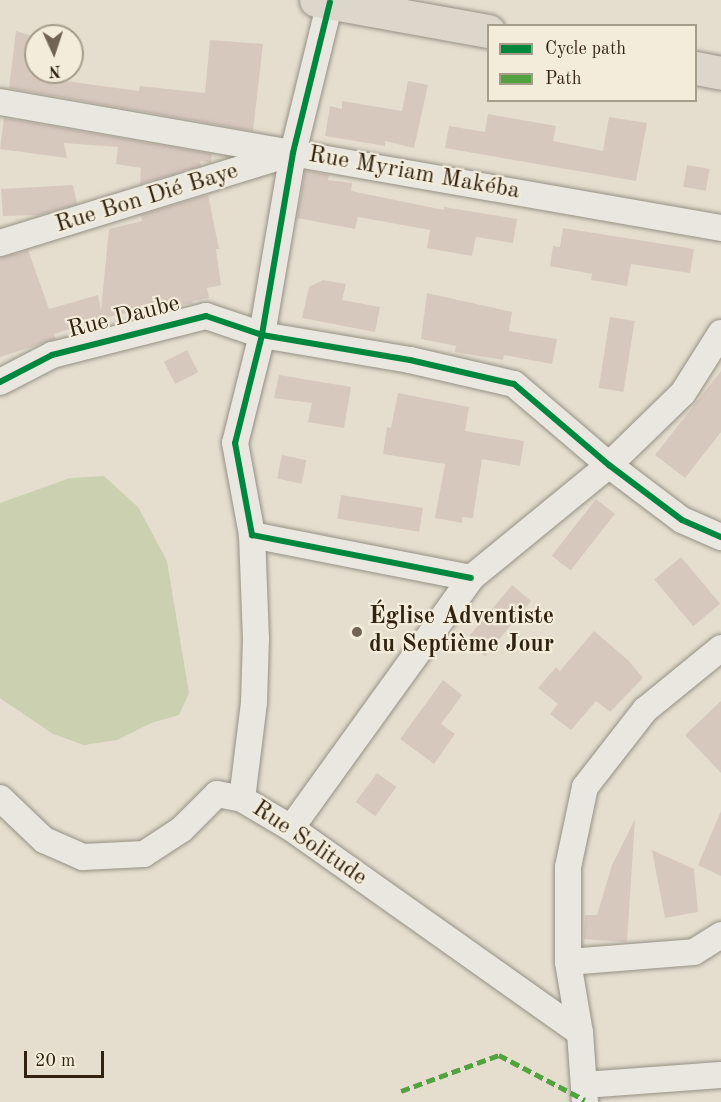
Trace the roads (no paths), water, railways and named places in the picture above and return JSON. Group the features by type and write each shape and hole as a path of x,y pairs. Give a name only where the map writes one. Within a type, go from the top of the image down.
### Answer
{"main road":[{"path":"323,1 487,31"},
{"path":"697,68 721,73"}],"street":[{"path":"242,799 250,754 256,639 252,535 235,443 262,335 293,153 323,1"},
{"name":"Rue Myriam Makéba","path":"0,102 721,228"},
{"name":"Rue Bon Dié Baye","path":"0,243 188,188 293,153"},
{"name":"Rue Daube","path":"0,382 52,355 206,316 262,335 410,360 514,384 609,465 682,520 721,537"},
{"path":"291,828 471,578 609,465 683,393 721,333"},
{"path":"252,535 471,578"},
{"path":"721,648 645,710 585,788 567,867 568,962 580,1033 585,1094 721,1075"},
{"name":"Rue Solitude","path":"0,798 44,840 83,857 144,854 182,830 217,794 242,799 291,828 580,1033"},
{"path":"568,962 694,952 721,935"}],"place":[{"name":"Église Adventiste du Septième Jour","path":"357,632"}]}
